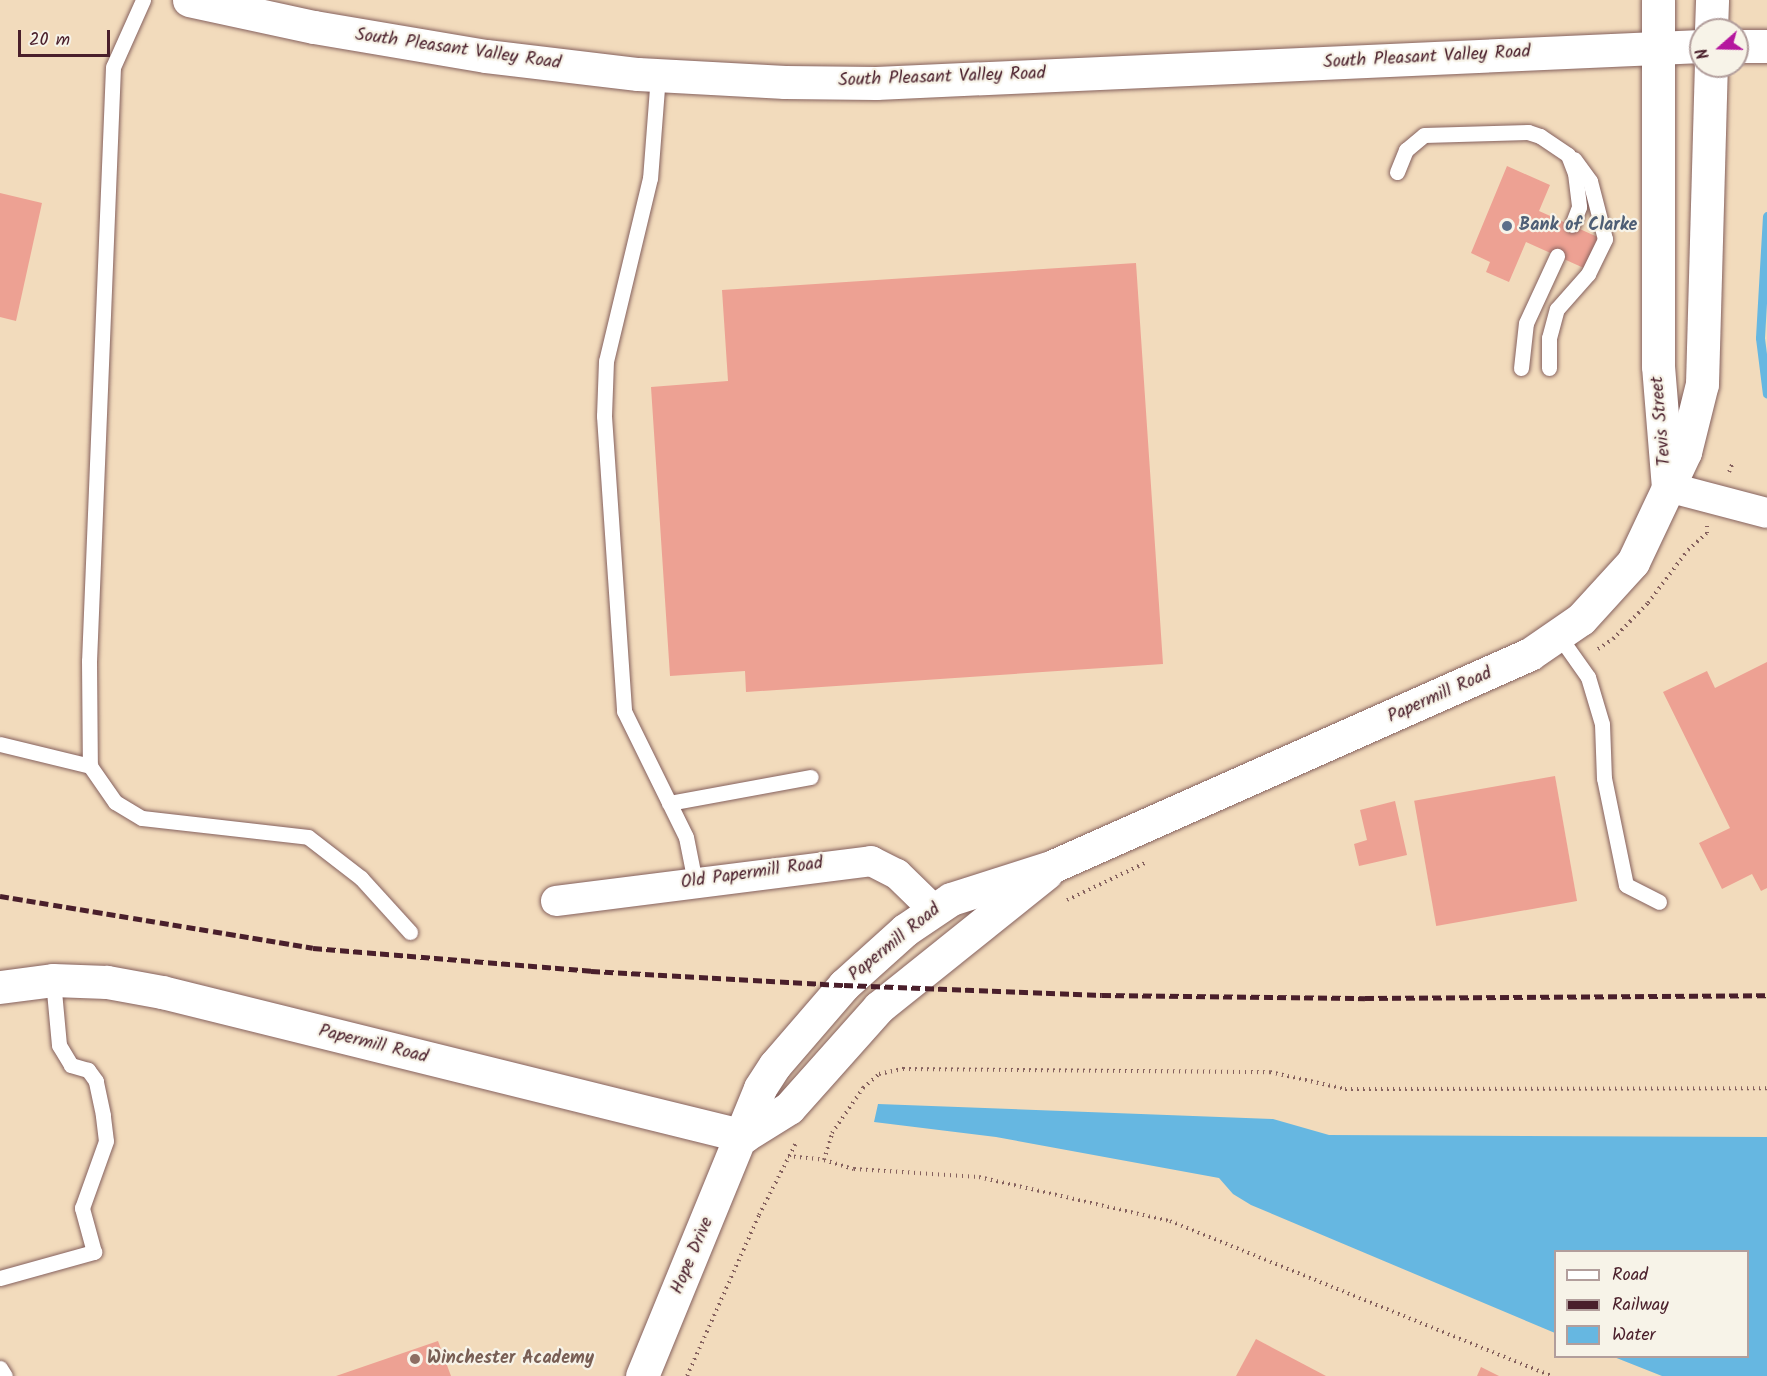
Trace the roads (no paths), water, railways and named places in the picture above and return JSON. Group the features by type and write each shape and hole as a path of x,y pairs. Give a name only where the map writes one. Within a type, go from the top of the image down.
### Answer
{"main road":[{"name":"South Pleasant Valley Road","path":"189,0 407,45 658,75 876,83 1689,46"},
{"name":"Tevis Street","path":"1658,0 1658,366 1668,487"},
{"path":"1711,18 1712,0"},
{"path":"1749,46 1767,46"},
{"name":"Tevis Street","path":"1668,487 1693,429 1702,384 1711,78"},
{"name":"Papermill Road","path":"744,1136 752,1107 775,1065 861,966 932,909 973,891 1052,867 1497,671 1559,636 1599,601 1633,562 1668,487"},
{"name":"Papermill Road","path":"0,987 53,980 107,982 162,992 744,1136 789,1108 879,1007 950,946 1013,902 1052,867"},
{"name":"Hope Drive","path":"642,1376 744,1136"}],"street":[{"path":"1668,487 1767,513"},
{"name":"Old Papermill Road","path":"556,901 871,861 897,874 932,909"}],"lane":[{"path":"144,0 113,67 89,661 90,766 115,802 142,818 308,837 361,878 410,932"},
{"path":"658,75 650,178 606,361 604,416 624,711 686,837 695,882"},
{"path":"1397,172 1406,150 1424,135 1528,132 1560,148 1580,164 1590,181 1605,239 1588,274 1555,315 1549,368"},
{"path":"1560,148 1572,162 1578,190 1579,207 1572,225"},
{"path":"1521,368 1526,322 1557,256"},
{"path":"1559,636 1588,677 1602,724 1604,778 1626,885 1659,902"},
{"path":"0,744 90,766"},
{"path":"669,803 812,777"},
{"path":"0,1278 94,1252 82,1208 106,1141 103,1114 96,1081 88,1070 71,1065 59,1044 53,980"},
{"path":"0,1368 5,1376"}],"water":[{"path":"878,1104 1273,1119 1329,1135 1767,1137 1767,1376 1662,1376 1617,1358 1749,1358 1749,1250 1554,1250 1554,1333 1251,1205 1233,1194 1219,1178 996,1137 874,1122"}],"waterway":[{"path":"1767,216 1760,338 1767,394"}],"railway":[{"path":"0,896 313,948 591,971 844,985 1102,995 1365,998 1767,995"}],"place":[{"name":"Bank of Clarke","path":"1507,226"},
{"name":"Winchester Academy","path":"415,1359"}]}
